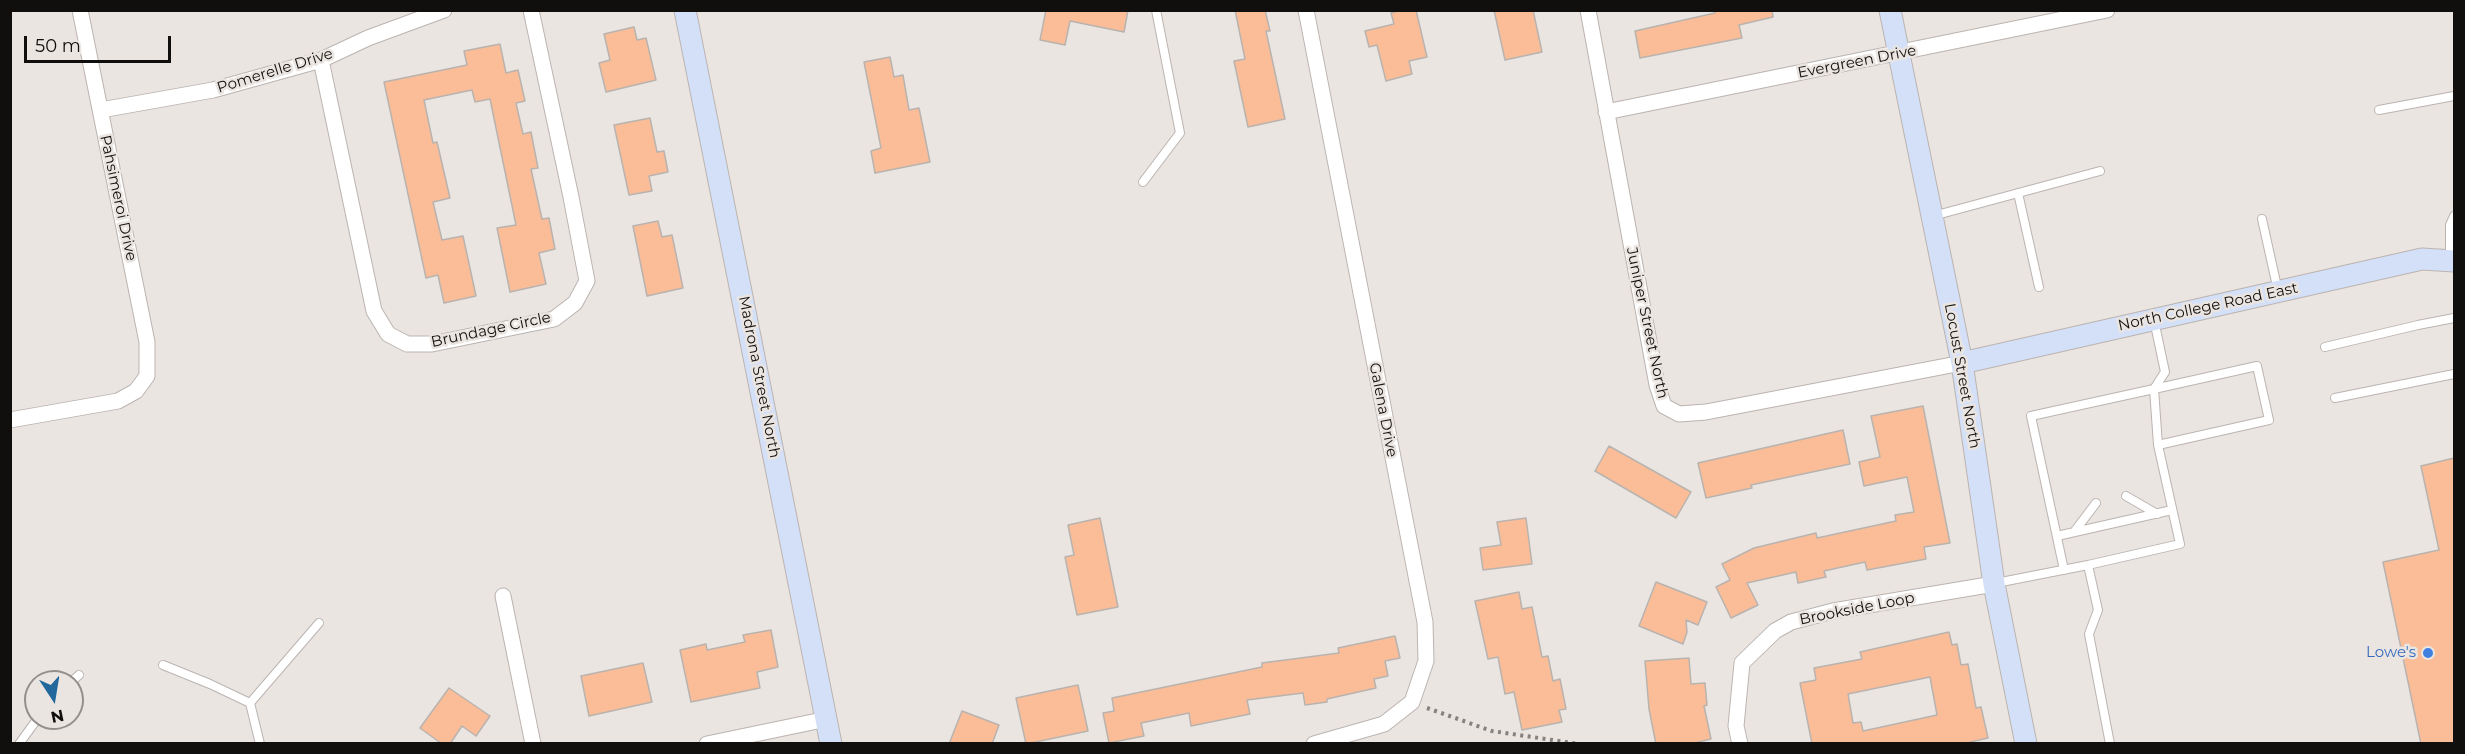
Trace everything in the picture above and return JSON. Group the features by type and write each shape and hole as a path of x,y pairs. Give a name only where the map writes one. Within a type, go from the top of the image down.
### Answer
{"street":[{"name":"Pahsimeroi Drive","path":"10,420 118,401 136,391 147,376 147,342 80,10"},
{"name":"Pomerelle Drive","path":"100,110 213,90 321,60 368,38 444,10"},
{"name":"Brundage Circle","path":"321,60 374,311 388,334 407,344 432,344 554,319 575,303 587,281 531,10"},
{"name":"Madrona Street North","path":"686,10 831,744"},
{"name":"Galena Drive","path":"1306,10 1425,622 1426,661 1412,702"},
{"name":"Juniper Street North","path":"1588,10 1654,373 1664,406 1679,414 1706,412 1962,363"},
{"name":"Locust Street North","path":"1890,10 1962,363 1994,584 2026,744"},
{"name":"Evergreen Drive","path":"1606,112 2107,10"},
{"name":"North College Road East","path":"1962,363 2422,259 2452,261"},
{"name":"Brookside Loop","path":"1740,744 1736,726 1742,663 1775,631 1791,622 1833,611 1994,584"},
{"path":"503,596 533,744"},
{"path":"1314,744 1384,724 1412,702"},
{"path":"707,744 827,719"}],"lane":[{"path":"1143,182 1180,133 1155,10"},
{"path":"2379,110 2454,96"},
{"path":"1931,216 2100,171"},
{"path":"2018,193 2038,287"},
{"path":"2452,261 2450,225 2454,216"},
{"path":"2262,219 2278,292"},
{"path":"1994,584 2180,544 2158,445 2154,389 2165,372 2154,318"},
{"path":"2325,347 2454,318"},
{"path":"2064,570 2031,416 2257,366 2269,420 2158,445"},
{"path":"2335,398 2454,374"},
{"path":"2126,496 2157,514"},
{"path":"2074,532 2096,503"},
{"path":"2057,536 2172,510"},
{"path":"2088,565 2098,610 2089,634 2110,744"},
{"path":"250,703 319,623"},
{"path":"163,665 250,703"},
{"path":"250,703 260,744"},
{"path":"19,744 29,730"}],"path":[{"path":"1412,702 1492,731 1579,744"}],"building":[{"path":"1046,10 1128,10 1124,32 1070,21 1065,45 1040,40"},
{"path":"1235,10 1265,10 1270,31 1266,31 1285,119 1248,127 1234,61 1245,59"},
{"path":"1416,10 1427,57 1409,61 1412,74 1386,81 1377,45 1369,47 1365,31 1394,24 1391,13"},
{"path":"1494,10 1533,10 1542,52 1505,60"},
{"path":"1715,10 1772,10 1773,17 1739,25 1742,38 1640,58 1635,31 1715,13"},
{"path":"634,27 637,40 646,38 656,80 606,92 599,63 610,60 604,34"},
{"path":"500,44 506,73 518,70 525,101 516,103 523,134 531,132 538,168 531,169 542,219 549,218 555,249 539,253 546,284 510,292 497,228 516,225 490,99 475,102 472,90 424,100 433,143 437,142 450,198 433,202 442,240 463,236 476,296 444,303 438,275 426,278 384,82 467,65 464,51"},
{"path":"890,57 894,77 903,75 909,110 919,108 930,162 875,173 871,151 881,148 864,62"},
{"path":"650,118 657,152 664,151 668,172 649,176 652,191 629,195 614,125"},
{"path":"658,221 662,237 672,235 683,288 647,296 633,226"},
{"path":"1923,406 1950,543 1924,547 1926,559 1867,570 1865,562 1824,571 1826,577 1798,583 1796,572 1747,583 1758,605 1731,618 1716,587 1730,580 1722,564 1754,548 1816,533 1817,538 1896,521 1895,515 1914,512 1907,477 1864,486 1859,462 1880,457 1871,416"},
{"path":"1843,430 1850,464 1751,485 1752,488 1706,498 1698,463"},
{"path":"1609,446 1691,492 1676,518 1595,471"},
{"name":"Lowe's","path":"2454,458 2454,744 2421,744 2383,562 2439,550 2421,466"},
{"path":"1100,518 1118,607 1077,615 1065,557 1074,555 1068,525"},
{"path":"1526,518 1532,564 1483,570 1480,548 1501,545 1497,522"},
{"path":"1656,582 1707,602 1698,625 1686,620 1687,632 1683,644 1639,626"},
{"path":"1519,592 1522,609 1532,607 1542,657 1548,656 1553,681 1560,679 1566,709 1559,710 1562,722 1522,730 1514,692 1505,694 1498,657 1488,659 1475,601"},
{"path":"771,630 778,667 757,672 760,688 691,702 680,650 706,644 707,650 745,642 743,635"},
{"path":"1949,632 1952,645 1957,644 1961,665 1968,664 1976,708 1981,707 1988,738 1962,744 1812,744 1800,683 1816,680 1814,668 1862,659 1860,652","holes":["1930,677 1937,715 1863,731 1861,722 1853,723 1848,694"]},
{"path":"1395,636 1400,658 1385,661 1388,676 1374,679 1376,688 1327,699 1327,702 1305,705 1303,693 1247,700 1250,714 1191,726 1189,713 1141,723 1144,736 1109,743 1103,713 1114,711 1112,698 1262,667 1262,663 1339,653 1338,648"},
{"path":"1689,658 1691,684 1705,683 1707,705 1704,706 1711,739 1690,744 1656,744 1649,709 1645,661"},
{"path":"643,663 652,702 589,716 581,676"},
{"path":"1078,685 1088,731 1026,744 1016,698"},
{"path":"449,688 490,716 476,736 462,726 450,744 442,744 420,728"},
{"path":"962,711 999,725 992,744 949,744"}],"place":[{"name":"Lowe's","path":"2428,653"}]}
